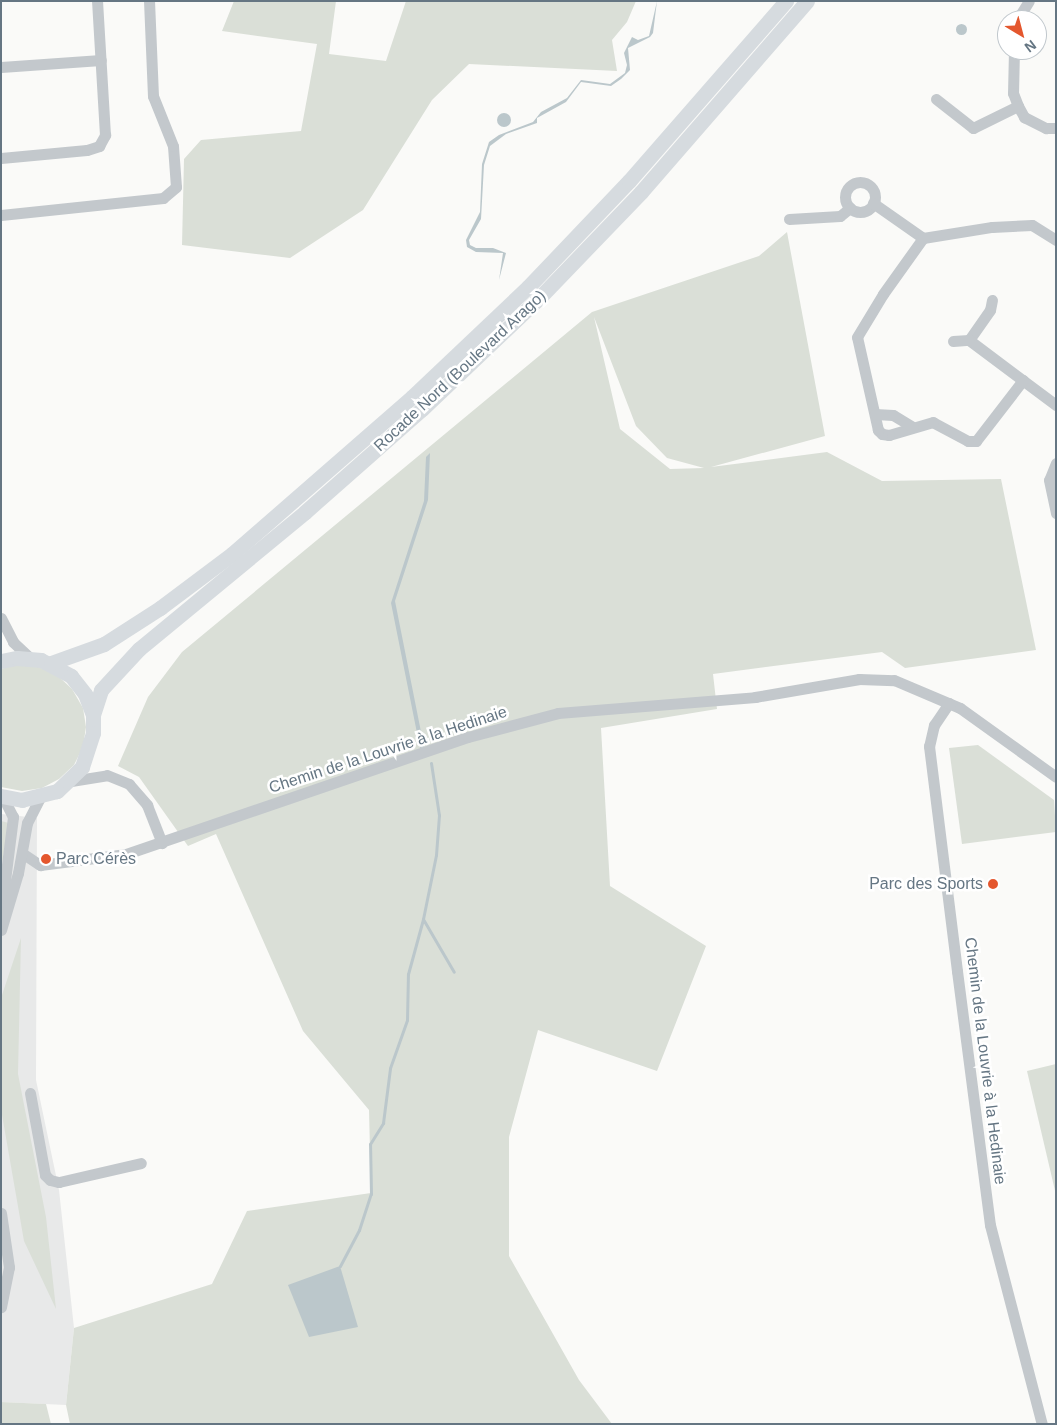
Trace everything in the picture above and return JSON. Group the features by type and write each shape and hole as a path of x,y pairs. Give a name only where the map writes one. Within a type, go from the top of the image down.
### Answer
{"main road":[{"name":"Rocade Nord (Boulevard Arago)","path":"51,663 104,644 160,608 232,554 412,397 528,287 629,181 786,1"},
{"name":"Rocade Nord (Boulevard Arago)","path":"93,716 102,690 140,648 342,480 422,409 541,296 648,184 807,1"},
{"path":"1,661 30,658 51,663 70,676 85,694 93,716 90,751 71,781 40,798 2,797"}],"street":[{"path":"1,158 86,150 99,146 105,135 97,1"},
{"path":"1,215 163,198 176,187 173,146 153,96 148,1"},
{"path":"1,67 101,60"},
{"path":"1014,60 1013,92 1024,117 1046,128 1056,128"},
{"path":"936,99 973,128 1018,106"},
{"path":"854,183 869,185 874,194 873,203 863,211 850,208 845,194 854,183"},
{"path":"873,203 923,238 992,227 1032,225 1056,240"},
{"path":"789,219 840,216 850,208"},
{"path":"923,238 883,294 857,338 875,414 882,434 889,435 933,422 968,441 976,442 1023,380"},
{"path":"969,340 990,310 992,300"},
{"path":"953,341 969,340 1056,405"},
{"path":"875,414 893,415 913,427"},
{"path":"1056,463 1049,480 1056,513"},
{"path":"1,618 14,642 30,658"},
{"name":"Chemin de la Louvrie à la Hedinaie","path":"22,853 40,865 126,854 468,737 558,713 755,696 859,679 894,680 950,703 1056,777"},
{"name":"Chemin de la Louvrie à la Hedinaie","path":"950,703 934,725 929,746 956,971 990,1225 1042,1424"},
{"path":"71,781 107,774 129,784 147,805 162,843"},
{"path":"1,909 13,817 2,797"},
{"path":"1,930 22,853 27,823 40,798"},
{"path":"30,1093 45,1175 50,1180 58,1182 141,1163"},
{"path":"1,1213 9,1266 1,1307"}],"shaded area":[{"path":"234,1 336,1 329,54 386,61 406,1 636,1 627,22 612,40 617,71 469,64 432,100 363,210 290,258 182,245 184,159 201,140 301,131 317,44 222,31"},
{"path":"657,1 653,33 650,37 628,48 630,70 621,79 611,86 581,82 566,102 537,118 537,123 506,134 490,146 484,165 481,219 469,240 470,245 476,248 493,248 506,253 499,280 503,253 476,252 467,247 466,240 480,212 482,164 489,142 499,135 533,122 541,112 567,98 581,80 610,84 625,73 627,65 624,53 632,37 638,40 649,36"},
{"path":"961,23 967,29 961,35 955,29"},
{"path":"504,113 509,115 511,120 509,125 504,127 499,125 497,120 499,115"},
{"path":"787,232 825,436 711,467 827,452 882,481 1001,479 1036,650 905,668 882,652 713,674 717,709 601,728 610,886 706,946 657,1071 538,1030 509,1137 509,1256 579,1380 612,1424 70,1424 66,1405 74,1328 212,1284 247,1211 371,1193 369,1110 303,1031 216,834 188,846 139,777 118,766 148,697 182,652 592,312 759,256","holes":["594,317 636,426 667,458 704,468 670,469 620,429"]},
{"path":"430,453 428,500 395,601 424,747 420,748 391,603 424,501 426,457"},
{"path":"14,665 36,666 56,674 72,689 83,708 86,727 83,747 74,765 59,779 42,788 22,791 1,787 1,669"},
{"path":"978,745 1054,800 1056,832 962,844 949,748"},
{"name":"Parc Cérès","path":"1,814 37,818 36,1080 59,1190 74,1328 66,1405 1,1402"},
{"path":"1,821 9,823 1,869"},
{"path":"21,938 18,1074 46,1217 56,1309 24,1241 1,1109 1,998"},
{"path":"1056,1064 1056,1195 1027,1071"},
{"path":"340,1266 358,1327 309,1337 288,1285"},
{"path":"1,1402 46,1404 51,1424 1,1424"}],"waterway":[{"path":"431,763 439,815 436,855 423,919 454,972"},
{"path":"340,1266 359,1230 371,1194 370,1144 383,1123 390,1068 407,1020 408,974 423,919"}],"place":[{"name":"Parc Cérès","path":"46,859"},
{"name":"Parc des Sports","path":"993,884"}]}
